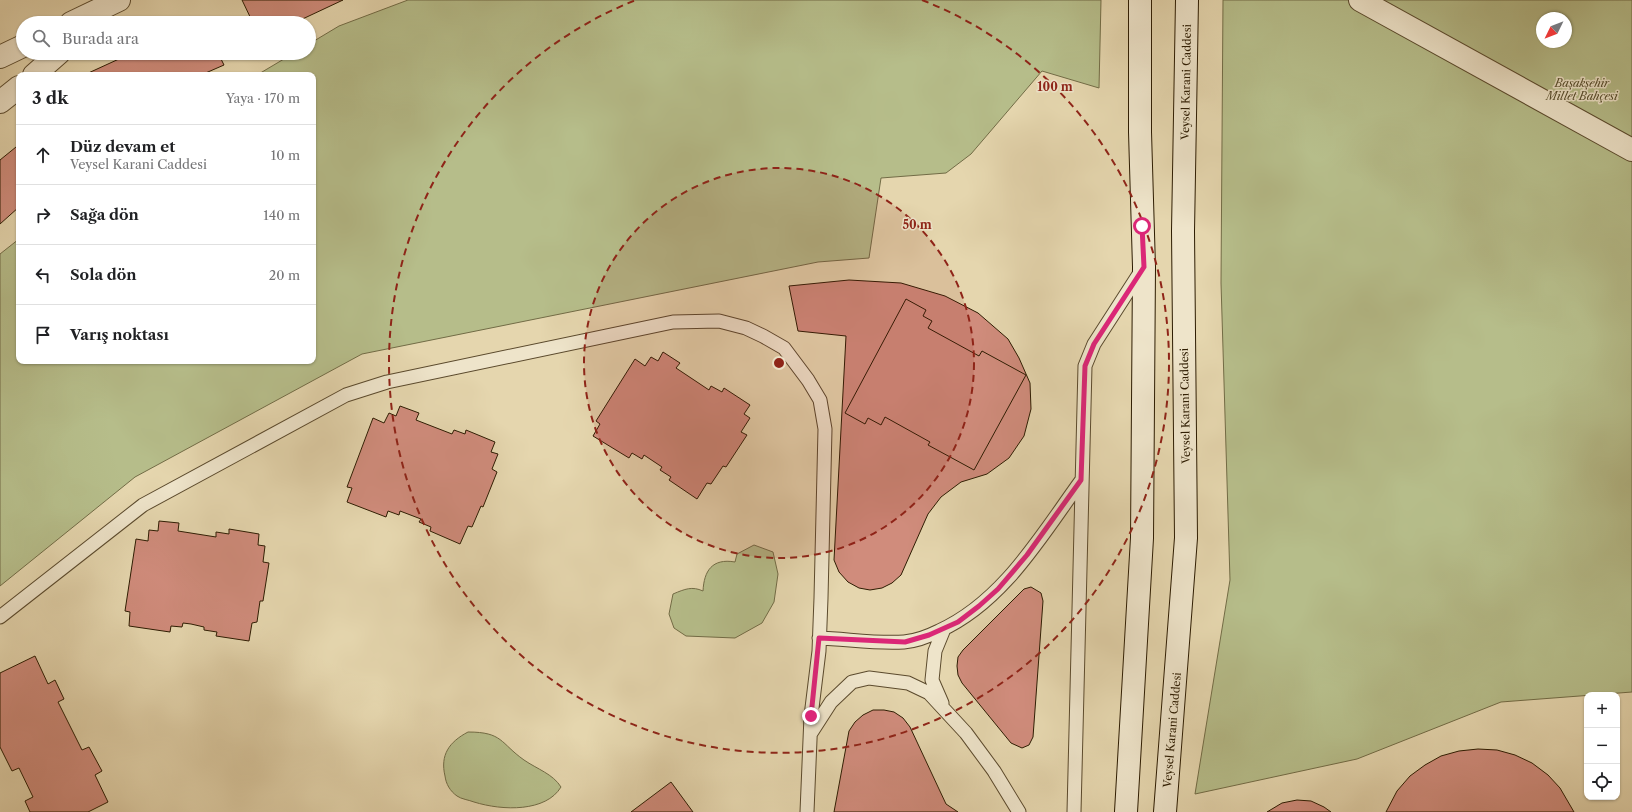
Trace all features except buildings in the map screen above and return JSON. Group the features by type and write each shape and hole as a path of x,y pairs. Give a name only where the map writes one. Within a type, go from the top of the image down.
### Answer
{"street":[{"path":"1126,812 1142,538 1144,267 1140,132 1140,0"},
{"name":"Veysel Karani Caddesi","path":"1165,812 1186,538 1183,231 1187,0"},
{"path":"1360,0 1632,150"},
{"path":"85,16 116,1"},
{"path":"99,16 116,1"},
{"path":"0,58 16,50"},
{"path":"37,72 51,60"},
{"path":"0,102 16,89"}],"lane":[{"path":"1074,812 1085,366 1094,344 1144,267"},
{"path":"0,617 143,505 346,395 387,382 673,322 719,321 746,328 784,348 808,380 820,400 825,429 819,638 810,734 807,812"},
{"path":"819,638 905,642 929,635 958,622 998,589 1027,555 1081,480"},
{"path":"944,629 935,651 932,680 945,711"},
{"path":"810,734 831,702 852,682 869,678 908,683 929,693 966,733 994,771 1019,812"}],"green space":[{"path":"408,0 1101,0 1099,88 1042,71 971,154 946,173 881,178 869,258 818,262 362,354 135,477 0,586 0,254 16,241 16,364 316,364 316,72 262,72 282,60 316,60 316,40 339,26"},
{"name":"Başakşehir Millet Bahçesi","path":"1223,0 1632,0 1632,692 1584,692 1584,696 1501,702 1357,759 1195,794 1230,580 1221,283"},
{"path":"754,545 773,552 778,574 774,602 762,623 735,638 686,636 674,628 669,614 673,594 688,589 703,591 705,577 715,564 727,561 735,562 737,554"},
{"path":"468,732 495,736 524,760 549,775 558,782 561,787 554,795 545,801 535,805 523,807 510,808 485,805 459,797 450,790 447,785 444,762 445,755 451,745"}],"route":[{"path":"811,716 819,651 819,638 905,642 929,635 958,622 998,589 1027,555 1081,480 1083,384 1085,366 1094,344 1144,267 1142,226"}]}
